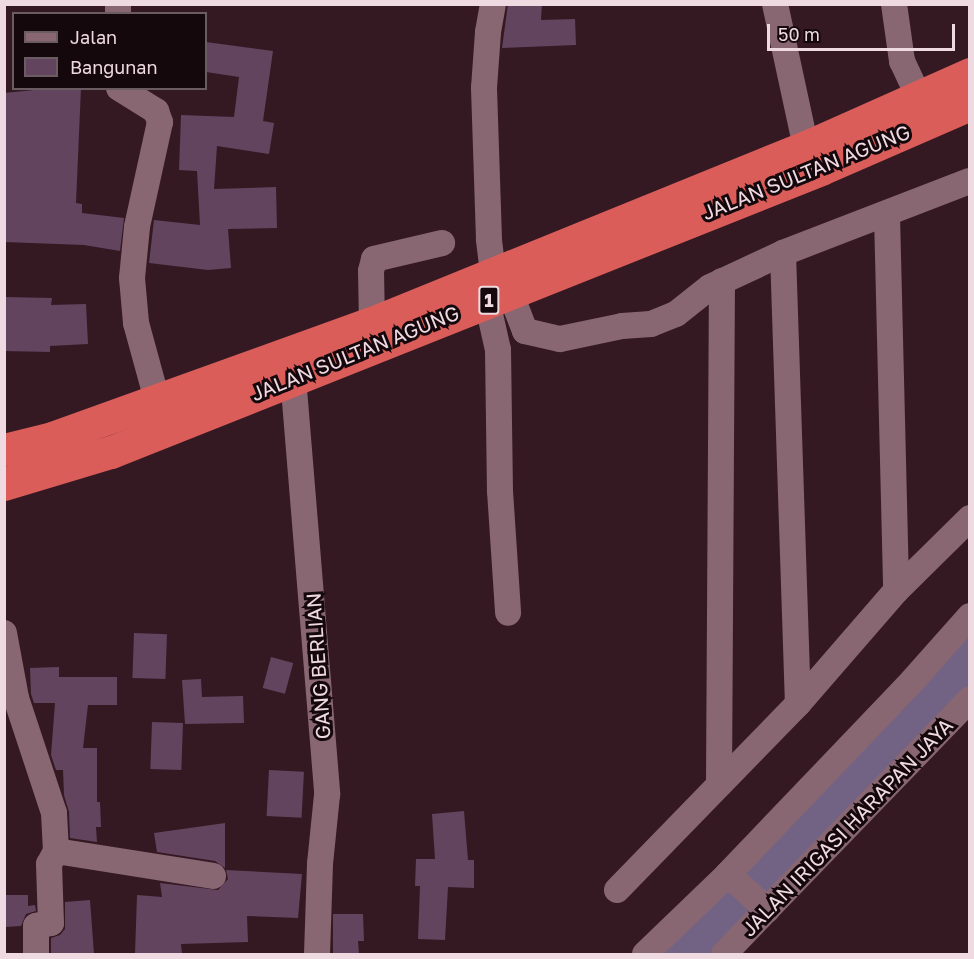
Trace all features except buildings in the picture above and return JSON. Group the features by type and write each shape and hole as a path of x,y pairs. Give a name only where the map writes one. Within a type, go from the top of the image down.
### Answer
{"highway":[{"name":"JALAN SULTAN AGUNG","path":"4,484 111,452 293,377 496,289 969,74"},
{"name":"JALAN SULTAN AGUNG","path":"4,450 52,438 372,323 496,289 821,169 969,104"}],"street":[{"path":"493,4 488,32 484,88 489,239 496,289 500,491 508,613"},
{"path":"775,4 806,147"},
{"path":"894,4 902,61 918,96"},
{"path":"122,90 156,111 160,122 137,227 132,288 136,322 157,400"},
{"path":"496,289 525,331 560,339 622,326 651,324 668,318 703,291 783,253 887,215 969,180"},
{"path":"887,215 896,591"},
{"path":"372,323 373,288 370,271 374,259 442,243"},
{"path":"783,253 798,704"},
{"path":"719,783 722,281"},
{"name":"GANG BERLIAN","path":"293,377 327,795 320,864 317,954"},
{"path":"617,890 798,704 896,591 969,518"},
{"path":"645,954 732,878 969,616"},
{"path":"4,633 16,698 54,813 56,851 49,864 51,923 36,926 36,954"},
{"name":"JALAN IRIGASI HARAPAN JAYA","path":"724,954 763,905 969,699"},
{"path":"56,851 213,876"},
{"path":"732,878 763,905"}],"waterway":[{"path":"679,954 970,652"}]}
